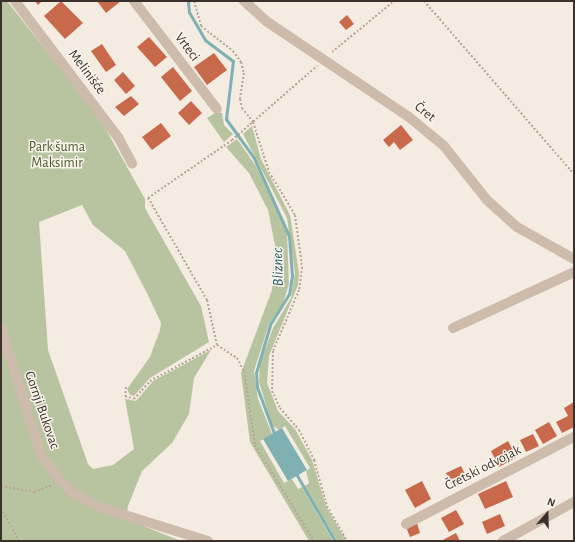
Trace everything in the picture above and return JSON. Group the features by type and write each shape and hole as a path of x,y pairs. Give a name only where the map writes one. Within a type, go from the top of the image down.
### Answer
{"street":[{"name":"Melinišće","path":"15,1 110,126 132,163"},
{"name":"Vrteci","path":"134,1 217,109"},
{"name":"Čret","path":"244,1 266,21 409,116 444,146 487,200 517,227 574,259"},
{"path":"453,328 574,272"},
{"name":"Gornji Bukovac","path":"1,328 41,455 60,480 73,493 99,507 208,541"},
{"name":"Čretski odvojak","path":"406,524 574,437"},
{"path":"503,541 574,502"}],"path":[{"path":"194,1 201,26 234,51 241,62 244,73 240,99 253,122 269,172 295,215 302,267 299,290 273,351 272,391 280,408 299,430 314,460 327,506 347,541"},
{"path":"314,541 255,445 244,371 237,358 217,345 207,300 148,198 232,140 394,1"},
{"path":"424,1 574,174"},
{"path":"126,387 124,396 134,399 150,381 217,345"},
{"path":"1,486 34,492 60,480"},
{"path":"1,508 19,541"}],"green space":[{"name":"Park šuma Maksimir","path":"1,1 7,1 99,117 145,199 145,208 201,306 209,342 150,378 134,396 130,395 127,389 150,357 160,330 161,323 125,251 93,225 82,205 39,222 48,350 88,464 93,469 113,465 134,449 125,399 136,401 153,381 211,350 194,378 189,414 172,443 142,471 128,506 126,519 181,541 1,541"},
{"path":"215,113 222,113 224,125 233,134 224,142 207,118"},
{"path":"252,126 261,159 290,215 299,273 298,285 269,356 267,383 278,411 295,429 312,460 326,506 346,541 337,541 305,486 309,483 306,471 310,468 285,426 279,430 272,425 259,382 260,364 273,328 291,298 295,273 287,218 243,134"},
{"path":"237,139 256,166 287,233 289,284 283,303 269,324 254,371 258,399 272,434 260,441 284,483 292,479 298,489 302,487 333,541 309,541 250,442 241,373 272,290 275,245 268,210 249,173 226,147"}],"water":[{"path":"282,428 307,470 288,481 263,439"}],"building":[{"path":"35,1 42,1 38,5"},
{"path":"61,1 83,23 65,39 44,16"},
{"path":"97,1 121,1 106,13"},
{"path":"347,15 354,24 346,30 339,22"},
{"path":"149,37 167,57 155,67 137,47"},
{"path":"102,44 116,65 106,72 91,51"},
{"path":"214,53 227,70 207,85 194,67"},
{"path":"173,67 192,91 180,101 161,77"},
{"path":"123,72 135,86 126,94 114,80"},
{"path":"131,96 139,104 124,116 115,107"},
{"path":"191,101 202,113 189,125 178,113"},
{"path":"161,123 171,136 152,150 142,137"},
{"path":"401,125 413,140 400,150 394,142 389,147 383,140"},
{"path":"574,402 574,427 562,433 556,422 568,416 564,408"},
{"path":"549,422 557,436 543,444 535,430"},
{"path":"533,434 539,446 526,452 520,440"},
{"path":"508,441 517,457 499,467 491,451"},
{"path":"461,466 468,480 453,487 446,473"},
{"path":"422,481 431,499 415,508 405,490"},
{"path":"506,481 513,497 485,509 478,494"},
{"path":"456,510 464,524 449,532 441,518"},
{"path":"500,514 505,526 487,534 482,522"},
{"path":"417,523 420,533 410,537 406,527"},
{"path":"456,533 460,541 441,541"}],"waterway":[{"name":"Bliznec","path":"188,1 189,12 205,40 233,61 226,119 254,158 289,236 292,276 289,294 270,325 256,373 257,387 275,436"},
{"name":"Bliznec","path":"295,472 335,541"}]}
